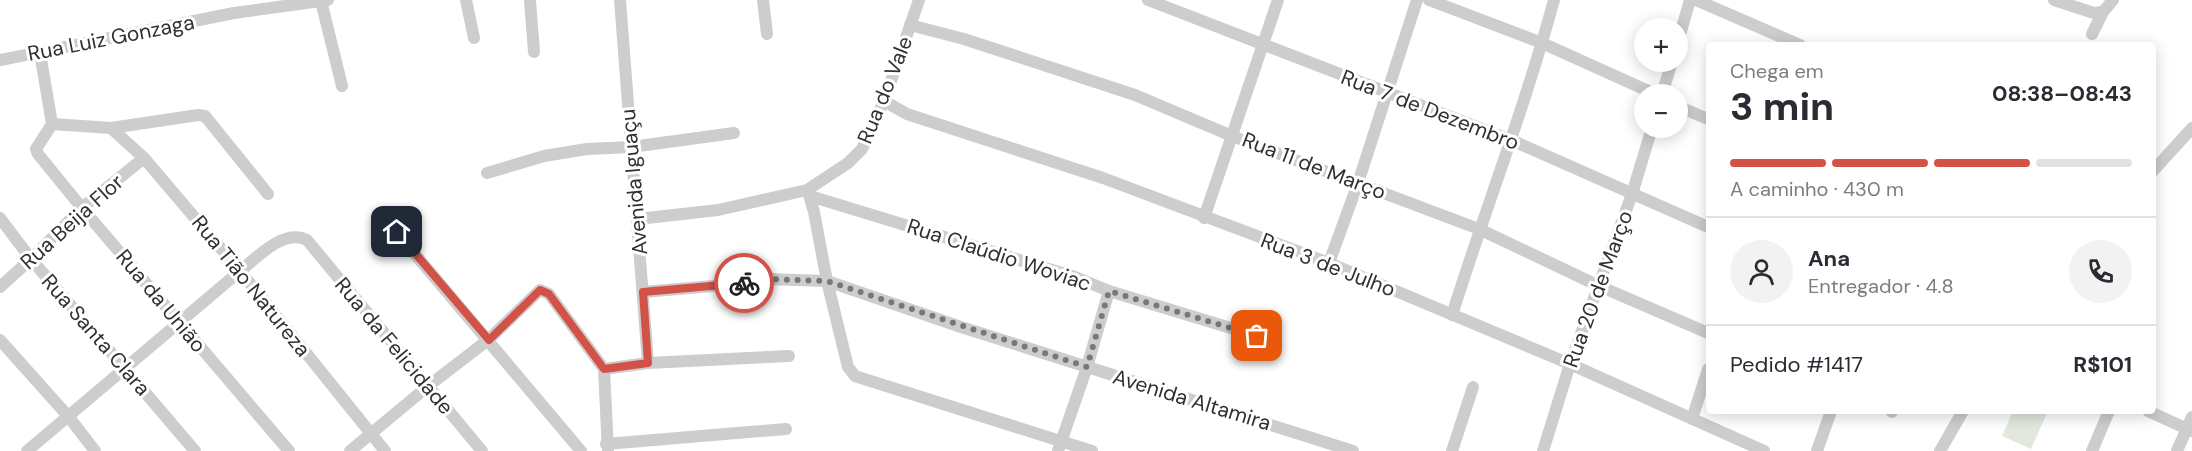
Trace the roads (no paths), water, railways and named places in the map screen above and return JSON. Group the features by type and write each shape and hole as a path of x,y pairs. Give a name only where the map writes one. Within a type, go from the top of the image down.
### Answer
{"street":[{"path":"324,0 342,86"},
{"name":"Rua Luiz Gonzaga","path":"0,60 234,13 324,0"},
{"path":"465,0 474,38"},
{"path":"530,0 534,52"},
{"name":"Avenida Iguaçu","path":"620,0 648,363"},
{"path":"763,0 767,34"},
{"name":"Rua do Vale","path":"809,193 857,157 862,149 884,101 919,0"},
{"name":"Rua 7 de Dezembro","path":"1148,0 1511,140 1706,226"},
{"path":"1204,218 1278,0"},
{"path":"1329,263 1358,183 1417,0"},
{"path":"1429,0 1542,43 1634,85"},
{"path":"1452,315 1479,229 1511,140 1554,0"},
{"path":"1685,18 1690,0"},
{"path":"1696,0 1793,42"},
{"path":"2054,0 2094,13 2103,12"},
{"path":"2092,34 2103,12 2113,0"},
{"name":"Rua 11 de Março","path":"910,25 964,39 1106,85 1232,136 1479,229 1599,286 1706,332"},
{"path":"40,53 52,124 111,128 198,115 205,116 268,194"},
{"name":"Rua 3 de Julho","path":"884,101 907,114 1103,178 1204,218 1329,263 1570,364 1764,451"},
{"path":"1688,110 1706,118"},
{"name":"Rua da União","path":"52,124 36,149 82,208 289,451"},
{"name":"Rua Tião Natureza","path":"111,128 144,158 240,271 385,451"},
{"path":"2156,168 2192,128"},
{"path":"487,173 544,156 587,149 631,147 734,133"},
{"name":"Rua 20 de Março","path":"1545,450 1570,364 1632,194 1649,138"},
{"name":"Rua Beija Flor","path":"0,287 31,260 82,208 144,158"},
{"path":"638,219 718,210 809,193 827,281 848,367 852,373 1060,446 1092,451"},
{"name":"Rua Claúdio Woviac","path":"809,193 1075,277 1109,291 1257,336"},
{"path":"381,214 581,451"},
{"name":"Rua Santa Clara","path":"0,218 31,260 195,451"},
{"name":"Rua da Felicidade","path":"240,271 283,240 294,237 307,240 482,451"},
{"path":"27,451 240,271"},
{"name":"Avenida Altamira","path":"643,292 766,279 827,281 1347,450"},
{"path":"350,451 427,387 489,340 540,290 549,294 604,369 607,447 786,429"},
{"path":"1060,446 1087,367 1109,291"},
{"path":"0,340 68,416 95,451"},
{"path":"604,369 648,363 789,356"},
{"path":"1692,419 1706,375"},
{"path":"1452,451 1473,387"},
{"path":"1817,451 1830,414"},
{"path":"1940,451 1961,414"},
{"path":"2092,451 2108,414"},
{"path":"2154,414 2189,430"},
{"path":"2177,451 2189,430 2192,417"}]}
